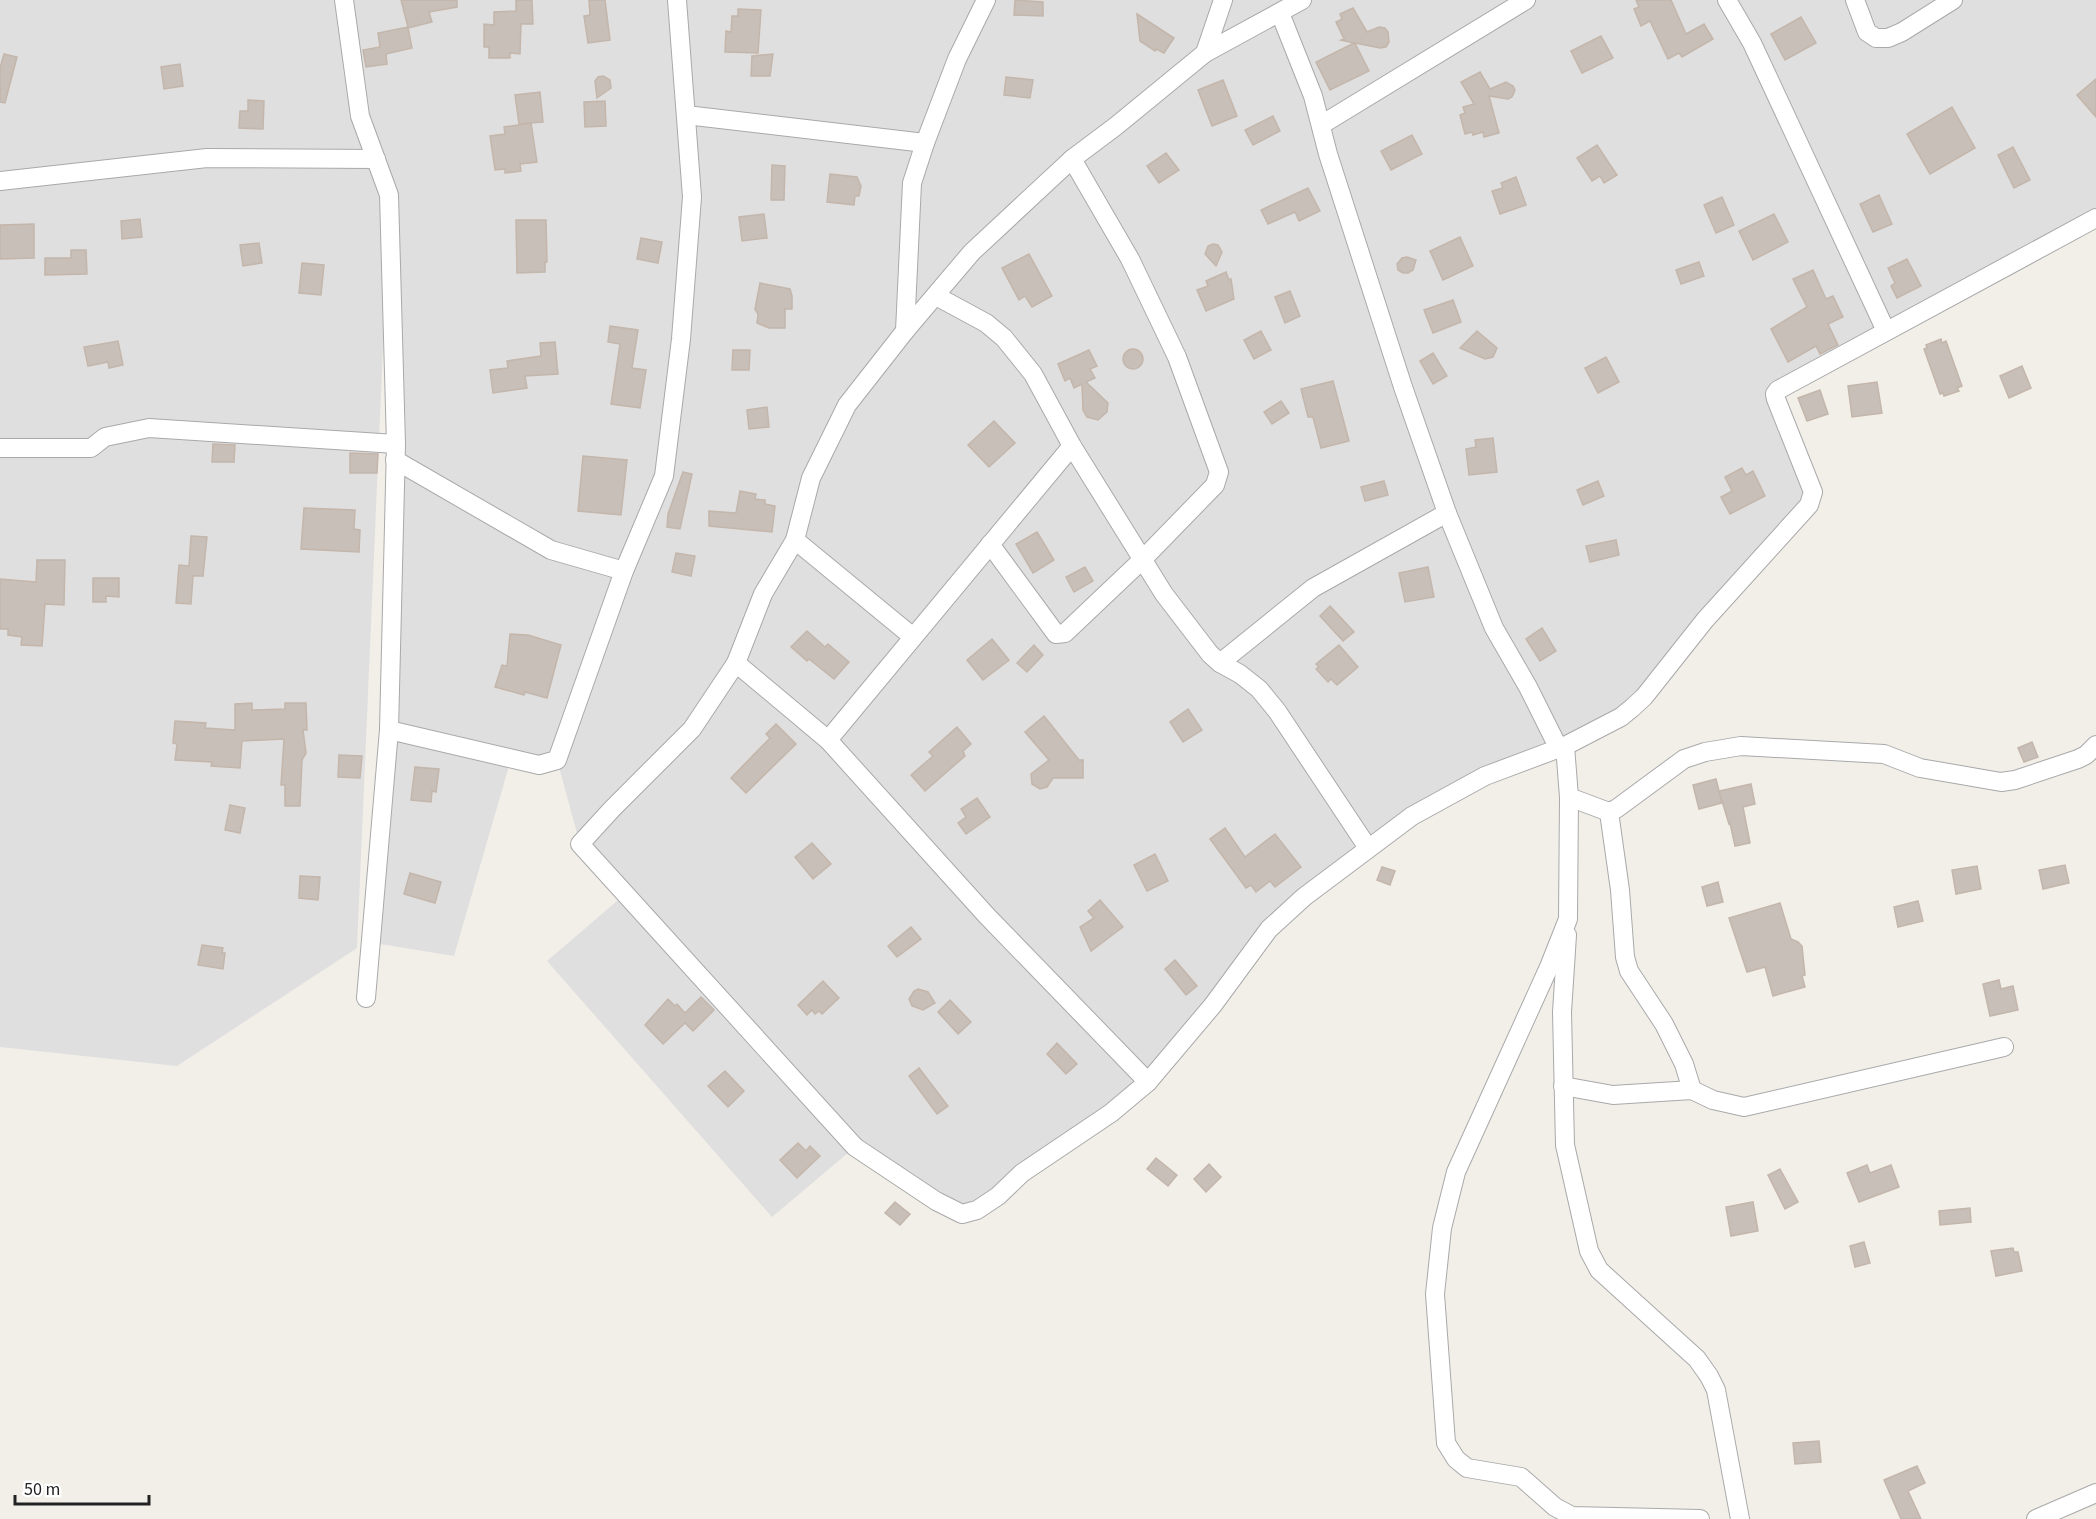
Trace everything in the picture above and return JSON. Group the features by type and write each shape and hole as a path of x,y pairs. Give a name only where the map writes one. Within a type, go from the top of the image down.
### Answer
{"street":[{"path":"344,0 360,116 389,195 395,452 389,730 366,998"},
{"path":"389,730 538,765 557,760 624,571 664,476 681,339 692,196 677,0"},
{"path":"904,331 912,183 957,59 986,0"},
{"path":"1205,53 1223,0"},
{"path":"1302,0 1205,53 1072,159 972,252 904,331 847,405 811,478 795,540 762,594 736,663 692,729 619,801 580,844 855,1147 936,1201 962,1214 977,1210 998,1196 1022,1173 1111,1113 1148,1082 1213,1005 1269,929 1304,897 1368,848 1412,816 1485,776 1561,747 1621,717 1644,697 1705,620 1809,505 1813,492 1776,399 1775,394 1778,390 2096,218"},
{"path":"1321,124 1526,0"},
{"path":"1727,0 1752,43 1886,331"},
{"path":"1855,0 1868,32 1876,38 1888,38 1902,32 1953,0"},
{"path":"1280,13 1313,96 1331,165 1402,387 1447,513 1494,628 1561,747 1569,796 1568,919 1562,1012 1564,1144 1589,1251 1599,1270 1697,1359 1710,1376 1716,1390 1740,1519"},
{"path":"686,115 925,143"},
{"path":"0,181 207,158 376,159"},
{"path":"990,544 1056,633 1060,635 1065,633 1142,560 1215,485 1219,472 1177,357 1130,259 1072,159"},
{"path":"936,296 986,323 1004,338 1033,374 1072,446 1164,594 1210,654 1259,689 1277,711 1368,848"},
{"path":"0,448 91,448 105,437 149,428 395,452 551,550 624,571"},
{"path":"828,740 1072,446"},
{"path":"1220,663 1312,588 1447,513"},
{"path":"795,540 913,637"},
{"path":"736,663 828,740 987,916 1148,1082"},
{"path":"1569,796 1609,812 1684,759 1705,752 1742,746 1884,754 1920,768 2001,782 2015,780 2078,759 2096,745"},
{"path":"1609,812 1620,890 1625,957 1629,971 1664,1024 1684,1064 1692,1090"},
{"path":"1568,919 1549,967 1456,1172 1442,1228 1435,1294 1446,1443 1456,1459 1467,1468 1521,1477 1555,1507 1572,1516 1700,1519"},
{"path":"1563,1086 1613,1095 1692,1090 1713,1100 1744,1107 2004,1047"},
{"path":"2036,1519 2096,1492"}],"shaded area":[{"path":"0,0 2096,0 2096,218 1778,390 1813,492 1629,715 1485,776 1304,897 1148,1082 962,1214 855,1147 772,1217 547,961 624,895 580,844 557,760 511,759 454,956 374,943 389,730 389,209 357,948 177,1066 0,1047"}],"building":[{"path":"401,0 457,0 457,7 429,12 432,22 408,28 412,48 386,54 387,64 366,67 363,50 380,47 378,33 408,27"},
{"path":"516,0 532,0 533,24 521,24 520,54 510,53 510,58 489,58 489,47 484,47 484,24 494,25 494,12 516,11"},
{"path":"589,0 605,0 610,40 588,43 584,16 590,15"},
{"path":"1015,0 1043,2 1043,16 1014,15"},
{"path":"1636,0 1671,0 1686,34 1704,24 1713,39 1682,57 1679,53 1668,59 1650,21 1641,26 1634,9 1639,7"},
{"path":"1353,8 1367,32 1379,27 1385,28 1389,42 1386,47 1380,48 1355,43 1369,71 1330,90 1316,62 1354,43 1341,40 1344,39 1336,22 1342,19 1340,14"},
{"path":"738,9 761,10 758,53 725,52 726,31 731,32 732,16 738,16"},
{"path":"1137,14 1174,38 1164,53 1156,49 1155,51 1140,41"},
{"path":"1801,17 1816,43 1785,60 1771,34"},
{"path":"1601,36 1613,58 1582,73 1571,51"},
{"path":"4,54 17,57 5,103 0,102 0,68"},
{"path":"773,54 770,76 751,76 752,56"},
{"path":"180,64 183,86 164,89 161,67"},
{"path":"1480,72 1490,89 1506,82 1515,90 1512,97 1508,99 1489,96 1499,133 1484,137 1483,132 1473,135 1472,132 1465,134 1460,115 1465,113 1463,107 1474,104 1461,82"},
{"path":"603,76 610,80 611,88 597,98 595,81 598,77"},
{"path":"1006,77 1033,80 1030,98 1004,95"},
{"path":"2096,79 2096,117 2077,95"},
{"path":"1223,80 1237,116 1212,126 1198,90"},
{"path":"540,92 543,122 519,124 515,95"},
{"path":"248,100 264,101 263,129 239,128 240,111 248,111"},
{"path":"605,101 606,126 585,127 584,102"},
{"path":"1952,107 1975,148 1930,174 1907,134"},
{"path":"1273,116 1280,131 1253,145 1245,130"},
{"path":"531,123 537,162 520,164 521,171 505,173 505,169 495,170 490,136 505,134 504,127"},
{"path":"1412,135 1422,154 1391,170 1381,151"},
{"path":"1597,145 1617,175 1604,183 1600,176 1592,181 1577,158"},
{"path":"2013,147 2030,180 2014,188 1998,155"},
{"path":"1166,153 1179,170 1159,183 1147,166"},
{"path":"772,165 785,166 784,200 771,200"},
{"path":"830,174 857,177 861,186 859,196 855,196 854,205 827,202"},
{"path":"1516,177 1526,205 1500,214 1492,191 1503,188 1501,183"},
{"path":"1308,188 1320,211 1299,221 1295,212 1268,224 1261,210"},
{"path":"1879,195 1892,224 1873,232 1860,204"},
{"path":"1722,197 1734,225 1716,233 1704,205"},
{"path":"764,214 767,238 742,241 739,217"},
{"path":"1774,214 1788,242 1753,260 1739,231"},
{"path":"140,219 142,237 122,239 121,221"},
{"path":"516,220 546,220 547,262 545,262 545,272 517,273"},
{"path":"34,224 34,258 0,259 0,225"},
{"path":"1460,237 1473,266 1443,280 1430,251"},
{"path":"641,238 662,242 658,263 637,259"},
{"path":"259,243 262,263 243,266 240,245"},
{"path":"1218,245 1222,252 1216,266 1205,254 1208,246"},
{"path":"71,250 86,250 87,274 45,275 45,258 71,258"},
{"path":"1029,254 1052,296 1032,307 1025,296 1019,300 1002,268"},
{"path":"1402,258 1416,260 1413,270 1403,273 1398,270 1397,264"},
{"path":"1907,259 1921,286 1897,298 1891,286 1895,283 1888,268"},
{"path":"1699,262 1704,276 1681,284 1676,270"},
{"path":"302,263 324,265 321,295 299,293"},
{"path":"1813,270 1826,299 1833,296 1843,317 1828,324 1838,345 1820,354 1816,346 1788,362 1771,329 1807,307 1793,279"},
{"path":"1226,272 1229,280 1231,279 1234,299 1206,311 1197,290 1208,286 1206,281"},
{"path":"760,283 790,289 792,309 785,309 785,328 769,328 757,323 758,314 755,309"},
{"path":"1290,291 1300,316 1285,323 1275,297"},
{"path":"1453,300 1461,322 1433,333 1424,310"},
{"path":"610,326 638,330 632,368 646,370 640,408 611,404 620,344 608,342"},
{"path":"1261,331 1271,350 1254,359 1244,340"},
{"path":"1477,331 1497,348 1493,357 1485,359 1460,348"},
{"path":"1941,339 1942,343 1946,341 1962,386 1957,388 1959,391 1944,396 1943,393 1940,394 1924,349 1927,348 1926,345"},
{"path":"118,341 123,365 109,368 108,362 88,366 84,347"},
{"path":"555,342 558,374 525,376 527,388 493,393 490,370 508,368 507,361 541,356 540,343"},
{"path":"1133,349 1140,352 1143,359 1140,366 1133,369 1126,366 1123,359 1126,352"},
{"path":"733,350 750,350 749,370 732,370"},
{"path":"1089,350 1097,366 1090,369 1095,378 1086,382 1108,403 1107,412 1098,420 1087,417 1083,410 1082,384 1074,388 1070,378 1065,381 1058,364"},
{"path":"1433,353 1447,376 1433,384 1420,361"},
{"path":"1606,357 1619,382 1598,393 1585,368"},
{"path":"2022,366 2031,388 2009,398 2000,376"},
{"path":"1333,381 1349,441 1321,448 1313,417 1308,417 1301,389"},
{"path":"1877,382 1882,413 1852,417 1848,386"},
{"path":"1820,390 1828,414 1807,421 1798,398"},
{"path":"1281,401 1289,413 1272,424 1264,412"},
{"path":"767,407 769,427 749,429 747,410"},
{"path":"994,421 1015,443 989,467 968,445"},
{"path":"1493,438 1497,472 1469,475 1466,449 1476,447 1475,440"},
{"path":"213,444 235,445 234,462 212,462"},
{"path":"350,453 378,454 377,473 350,473"},
{"path":"583,456 627,460 621,515 578,511"},
{"path":"1742,468 1746,475 1753,471 1765,496 1730,514 1721,497 1732,491 1725,477"},
{"path":"683,472 692,474 680,529 667,527 668,514"},
{"path":"1384,481 1388,495 1365,501 1361,487"},
{"path":"1598,481 1604,496 1583,505 1577,490"},
{"path":"740,491 756,494 755,499 765,500 765,504 775,506 772,532 709,526 709,511 736,513"},
{"path":"304,508 355,510 354,529 360,530 359,552 301,549"},
{"path":"1037,532 1054,560 1033,573 1016,544"},
{"path":"191,536 207,537 203,576 193,576 191,604 176,603 179,565 189,566"},
{"path":"1616,540 1619,555 1590,562 1586,546"},
{"path":"676,553 695,556 691,576 672,572"},
{"path":"37,560 65,560 64,605 45,604 42,646 21,645 22,637 8,635 8,629 0,629 0,579 36,582"},
{"path":"1085,567 1093,581 1074,592 1066,577"},
{"path":"1428,567 1434,597 1405,602 1399,573"},
{"path":"93,578 119,578 119,597 106,596 106,602 93,602"},
{"path":"1330,606 1354,632 1343,641 1320,616"},
{"path":"1542,628 1556,651 1540,661 1526,639"},
{"path":"807,631 825,647 828,644 849,662 834,679 791,647"},
{"path":"510,634 528,635 561,645 547,698 525,692 524,695 495,687 502,665 507,666"},
{"path":"992,639 1009,660 983,680 967,660"},
{"path":"1034,645 1043,655 1027,672 1017,663"},
{"path":"1339,645 1358,667 1337,685 1331,679 1328,682 1316,669 1319,667 1316,664"},
{"path":"252,703 252,710 285,709 285,703 306,703 307,730 303,730 306,753 302,760 300,806 285,806 285,785 281,785 284,739 242,741 240,768 211,766 212,762 175,760 177,744 173,743 175,721 206,723 205,728 235,730 235,704"},
{"path":"1188,709 1202,730 1183,742 1170,722"},
{"path":"1044,716 1079,760 1083,760 1083,778 1053,778 1047,787 1040,789 1032,784 1031,774 1049,760 1025,732"},
{"path":"776,724 796,744 746,793 731,778 770,738 766,734"},
{"path":"957,727 971,744 963,751 965,756 925,791 911,775 933,756 929,752"},
{"path":"2032,742 2038,757 2024,762 2018,748"},
{"path":"339,755 362,756 360,778 338,777"},
{"path":"415,767 439,769 436,792 432,791 431,802 411,800"},
{"path":"1716,779 1722,803 1699,809 1693,785"},
{"path":"1751,784 1755,804 1743,807 1750,843 1735,846 1719,791"},
{"path":"977,798 990,817 966,834 958,823 966,817 961,809"},
{"path":"230,805 245,808 240,833 225,830"},
{"path":"1225,828 1245,857 1275,834 1301,867 1275,887 1270,881 1256,892 1251,885 1246,888 1210,839"},
{"path":"812,843 831,864 813,879 795,857"},
{"path":"1155,854 1168,881 1147,891 1134,865"},
{"path":"2065,865 2069,883 2043,889 2039,870"},
{"path":"1977,866 1981,889 1956,894 1952,870"},
{"path":"1382,867 1395,871 1390,885 1377,880"},
{"path":"410,873 441,882 435,903 404,894"},
{"path":"300,876 320,877 318,900 299,898"},
{"path":"1718,882 1723,902 1707,906 1702,887"},
{"path":"1100,900 1123,927 1091,951 1080,927 1094,918 1088,911"},
{"path":"1918,901 1923,921 1898,927 1894,907"},
{"path":"1780,903 1791,939 1802,946 1805,975 1802,976 1805,987 1773,996 1765,967 1747,972 1729,918"},
{"path":"911,927 921,939 897,957 888,946"},
{"path":"202,945 223,948 222,953 225,953 223,969 198,965"},
{"path":"1175,960 1197,986 1186,995 1165,969"},
{"path":"1999,980 2001,989 2013,986 2018,1010 1990,1016 1983,984"},
{"path":"823,981 839,998 822,1014 819,1011 815,1014 812,1010 807,1015 798,1005"},
{"path":"918,989 928,992 935,1003 923,1010 912,1006 909,999"},
{"path":"701,997 714,1010 693,1031 685,1023 663,1044 645,1025 668,999 675,1006 677,1004 685,1013"},
{"path":"950,1000 971,1022 958,1034 938,1012"},
{"path":"1057,1043 1077,1064 1066,1074 1047,1054"},
{"path":"919,1068 948,1106 937,1114 909,1076"},
{"path":"725,1071 744,1091 728,1107 708,1086"},
{"path":"798,1143 806,1151 810,1146 820,1156 797,1178 780,1160"},
{"path":"1156,1158 1177,1175 1168,1186 1147,1169"},
{"path":"1209,1164 1221,1177 1206,1192 1194,1179"},
{"path":"1867,1165 1870,1173 1891,1165 1899,1187 1859,1202 1847,1173"},
{"path":"1780,1169 1798,1202 1785,1209 1768,1175"},
{"path":"895,1202 910,1214 900,1225 885,1213"},
{"path":"1753,1202 1758,1231 1731,1236 1726,1207"},
{"path":"1970,1208 1971,1222 1940,1225 1939,1211"},
{"path":"1864,1242 1870,1263 1855,1267 1850,1246"},
{"path":"2013,1248 2014,1252 2018,1252 2022,1271 1996,1276 1991,1251"},
{"path":"1819,1441 1821,1462 1795,1464 1793,1443"},
{"path":"1917,1466 1925,1483 1908,1491 1921,1519 1901,1519 1884,1480"}]}
